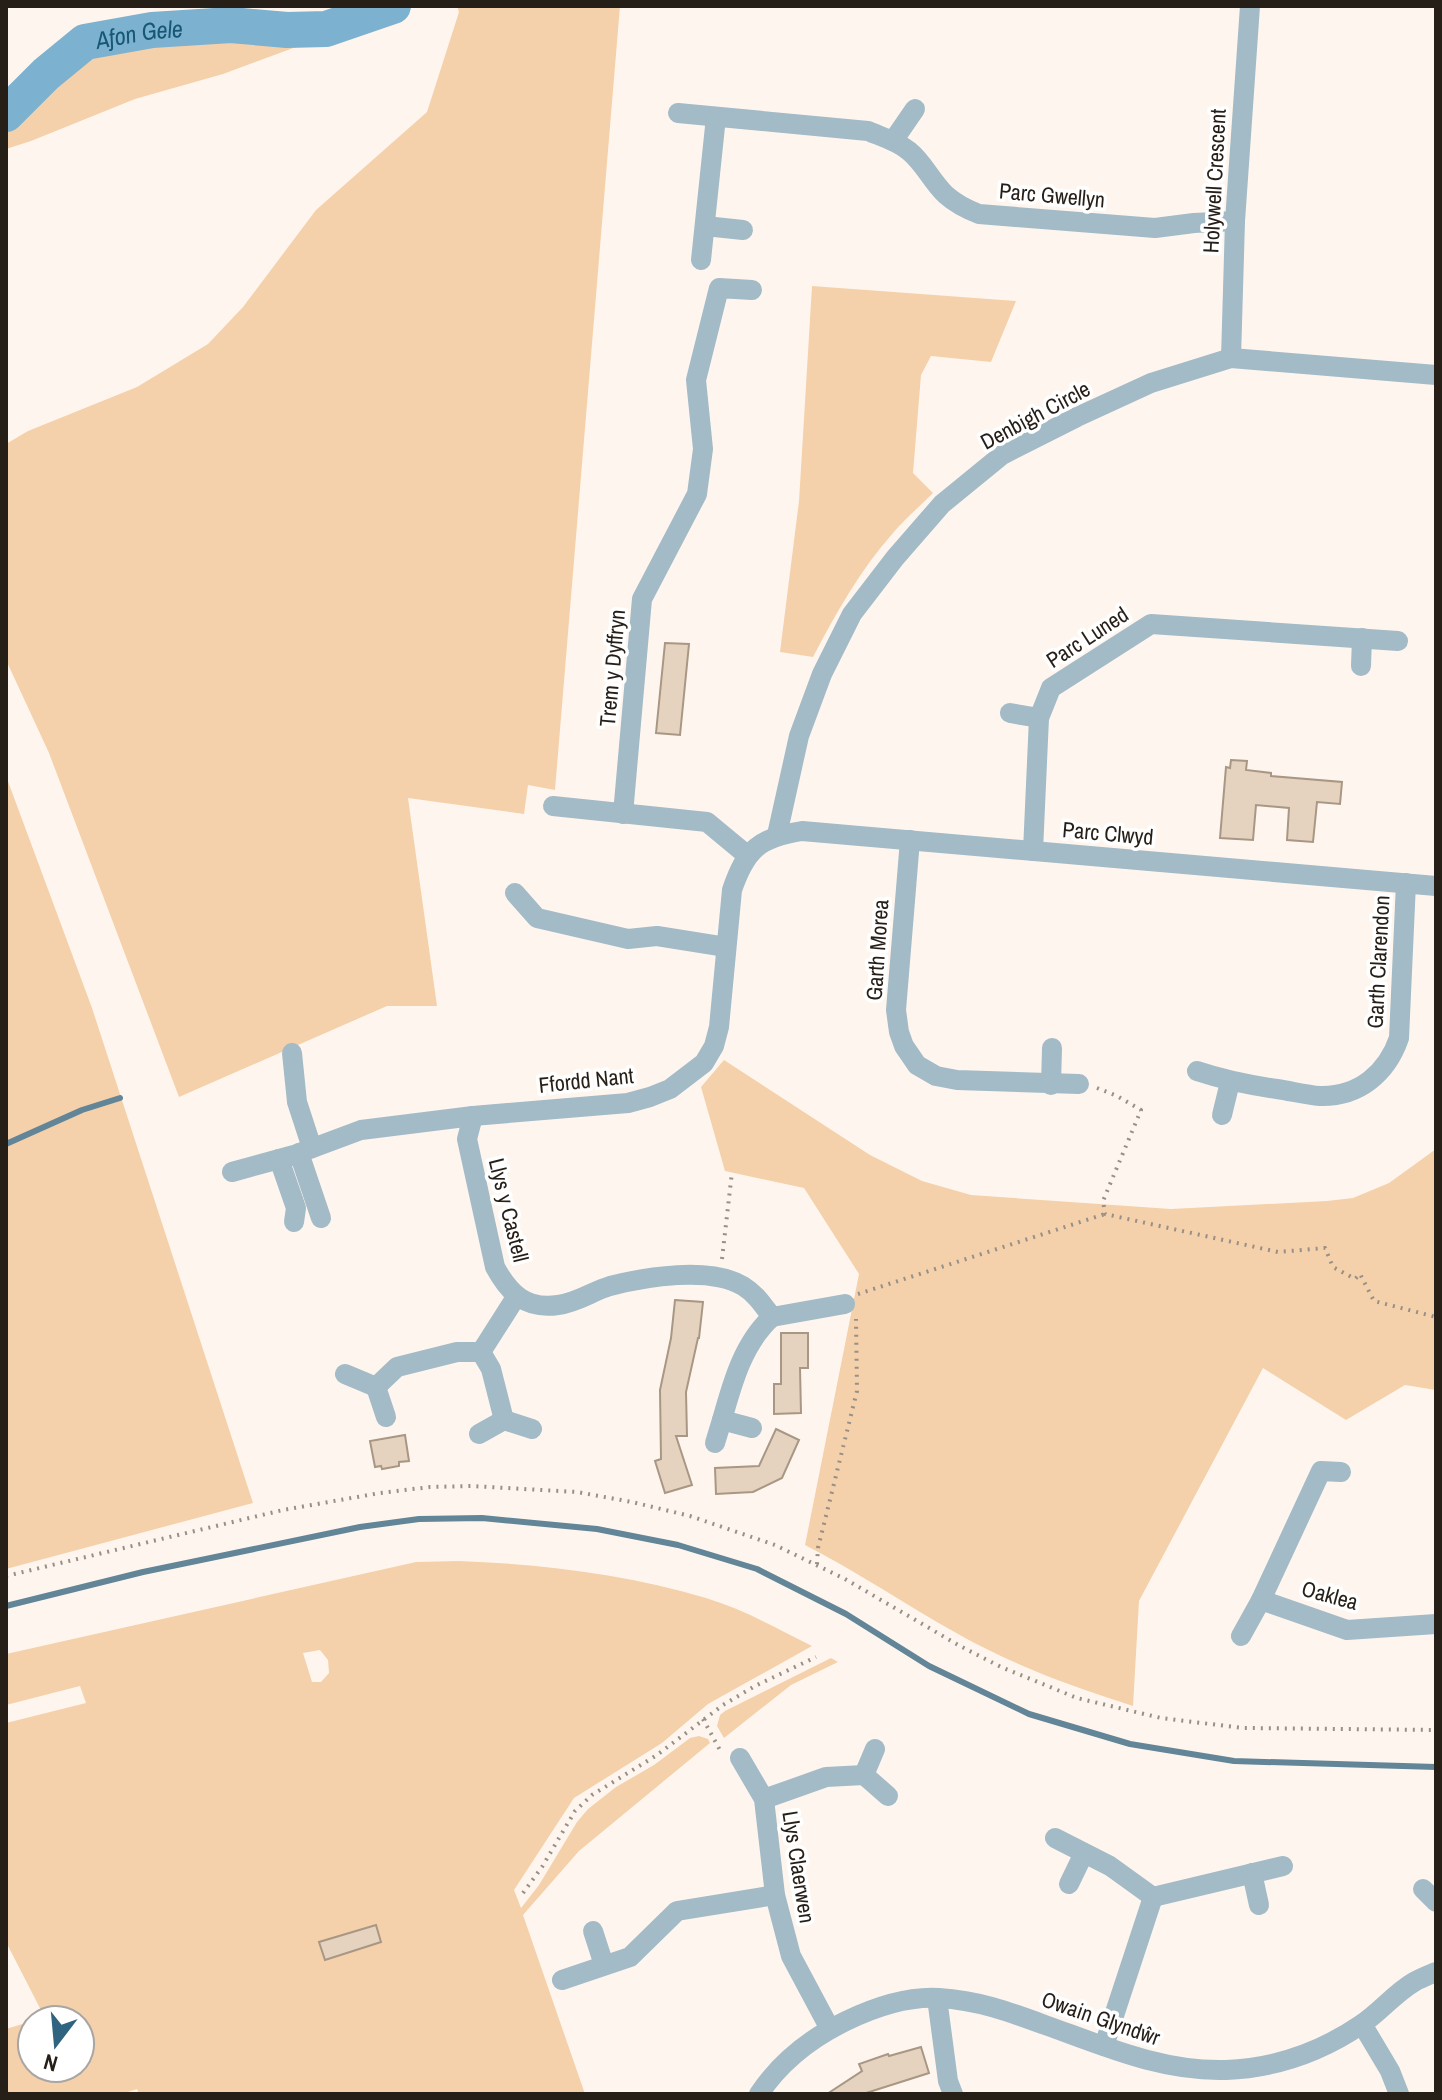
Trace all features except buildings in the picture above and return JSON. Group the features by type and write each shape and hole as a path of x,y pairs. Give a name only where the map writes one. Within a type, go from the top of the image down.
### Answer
{"street":[{"name":"Holywell Crescent","path":"1231,358 1235,221 1250,6"},
{"path":"893,141 915,109"},
{"name":"Parc Gwellyn","path":"678,113 868,131 909,151 927,169 943,193 962,207 979,214 1155,228 1235,221"},
{"path":"701,260 716,117"},
{"path":"705,226 743,230"},
{"name":"Trem y Dyffryn","path":"623,814 642,599 697,494 703,449 696,380 719,288 752,290"},
{"name":"Denbigh Circle","path":"777,835 799,736 822,674 852,614 942,504 1002,455 1151,383 1231,358 1436,375"},
{"name":"Parc Luned","path":"1033,851 1039,718 1051,688 1151,624 1398,641"},
{"path":"1361,666 1362,638"},
{"path":"1010,713 1039,718"},
{"path":"553,806 707,822 748,856"},
{"name":"Parc Clwyd","path":"777,835 802,831 1436,886"},
{"name":"Ffordd Nant","path":"232,1172 306,1151 361,1130 473,1116 628,1103 670,1089 704,1063 714,1046 719,1027 732,890 738,871 748,856 762,842 777,835"},
{"name":"Garth Morea","path":"910,840 896,1010 904,1046 917,1065 936,1076 957,1080 1079,1084"},
{"name":"Garth Clarendon","path":"1197,1071 1230,1082 1320,1096 1342,1094 1364,1084 1383,1070 1394,1054 1399,1038 1406,883"},
{"path":"515,893 535,926 628,939 657,936 726,947"},
{"path":"1051,1085 1052,1048"},
{"path":"292,1053 297,1102 321,1218"},
{"path":"1222,1115 1230,1082"},
{"name":"Llys y Castell","path":"473,1116 467,1139 495,1267 516,1297 538,1305 559,1306 609,1287 689,1275 720,1278 741,1285 757,1297 772,1317"},
{"path":"279,1159 296,1208 294,1222"},
{"path":"481,1352 516,1297"},
{"path":"715,1443 733,1382 761,1327 772,1317 845,1304"},
{"path":"376,1387 397,1367 457,1352 481,1352"},
{"path":"481,1352 491,1369 504,1420"},
{"path":"345,1374 376,1387 386,1417"},
{"path":"479,1434 504,1420 532,1429"},
{"path":"722,1420 752,1428"},
{"name":"Oaklea","path":"1241,1636 1330,1466"},
{"name":"Oaklea","path":"1261,1600 1347,1630 1436,1624"},
{"path":"864,1775 875,1749"},
{"name":"Llys Claerwen","path":"740,1758 764,1799 775,1895 791,1956 830,2029"},
{"path":"764,1799 826,1777 864,1775 888,1796"},
{"path":"1055,1838 1110,1866 1153,1897 1283,1866"},
{"path":"1069,1884 1084,1853"},
{"path":"1252,1873 1259,1905"},
{"path":"562,1980 630,1957 677,1911 775,1895"},
{"path":"1104,2046 1153,1897"},
{"path":"593,1931 604,1965"},
{"name":"Owain Glyndŵr","path":"759,2094 792,2055 830,2029 869,2010 903,2001 937,1998 976,2002 1151,2062 1226,2070 1287,2061 1324,2047 1362,2024 1413,1983 1436,1972"},
{"path":"937,1998 948,2081 953,2094"},
{"path":"1362,2024 1390,2071 1399,2094"}],"path":[{"path":"1079,1084 1098,1088 1141,1110 1103,1201 1105,1214"},
{"path":"720,1278 732,1172"},
{"path":"817,1564 818,1548 857,1391 856,1318 845,1304 852,1296 1105,1214 1278,1252 1325,1248 1333,1267 1355,1279 1360,1274 1374,1301 1436,1317"},
{"path":"6,1576 283,1510 380,1493 471,1486 577,1492 690,1516 775,1545 817,1564 987,1660 1077,1698 1161,1718 1243,1728 1436,1730"},
{"path":"523,1893 575,1811 592,1795 657,1755 703,1719 755,1686 816,1657"},
{"path":"703,1719 725,1758 740,1758"}],"shaded area":[{"path":"457,6 620,6 555,790 528,785 524,814 408,798 437,1006 387,1006 179,1097 49,753 6,660 6,444 28,431 137,387 208,344 243,307 316,210 427,112 459,12"},
{"path":"251,40 315,40 223,74 135,99 6,149 6,131 59,77 86,61 131,49"},
{"path":"812,286 1016,301 991,362 931,356 921,375 913,473 933,493 898,528 859,577 813,657 780,652 799,501"},
{"path":"6,776 92,1008 253,1503 6,1569"},
{"path":"724,1060 870,1155 922,1181 971,1195 1171,1209 1327,1201 1353,1198 1389,1183 1436,1149 1436,1390 1405,1385 1346,1420 1263,1368 1139,1601 1133,1706 1022,1666 958,1634 805,1545 859,1274 804,1188 725,1171 701,1087"},
{"path":"459,1561 584,1572 676,1590 720,1603 812,1646 708,1704 662,1743 574,1798 514,1890 521,1908 588,1809 690,1738 699,1736 708,1739 710,1743 579,1851 523,1915 585,2094 139,2094 137,2089 122,2094 6,2094 6,2029 16,2026 16,2084 96,2084 96,2004 38,2004 6,1942 6,1723 86,1703 80,1686 6,1705 6,1654 416,1562","holes":["320,1650 328,1660 329,1673 321,1682 312,1682 303,1653"]},
{"path":"831,1658 838,1662 791,1685 724,1738 717,1726 720,1715 725,1711"}],"waterway":[{"name":"Afon Gele","path":"6,114 46,74 85,42 152,30 231,25 287,30 326,29 393,6"},
{"path":"6,1144 82,1110 120,1098"},
{"path":"6,1606 143,1572 360,1527 419,1519 482,1518 597,1529 678,1545 757,1569 846,1614 929,1666 1029,1714 1130,1744 1234,1761 1436,1767"}]}
